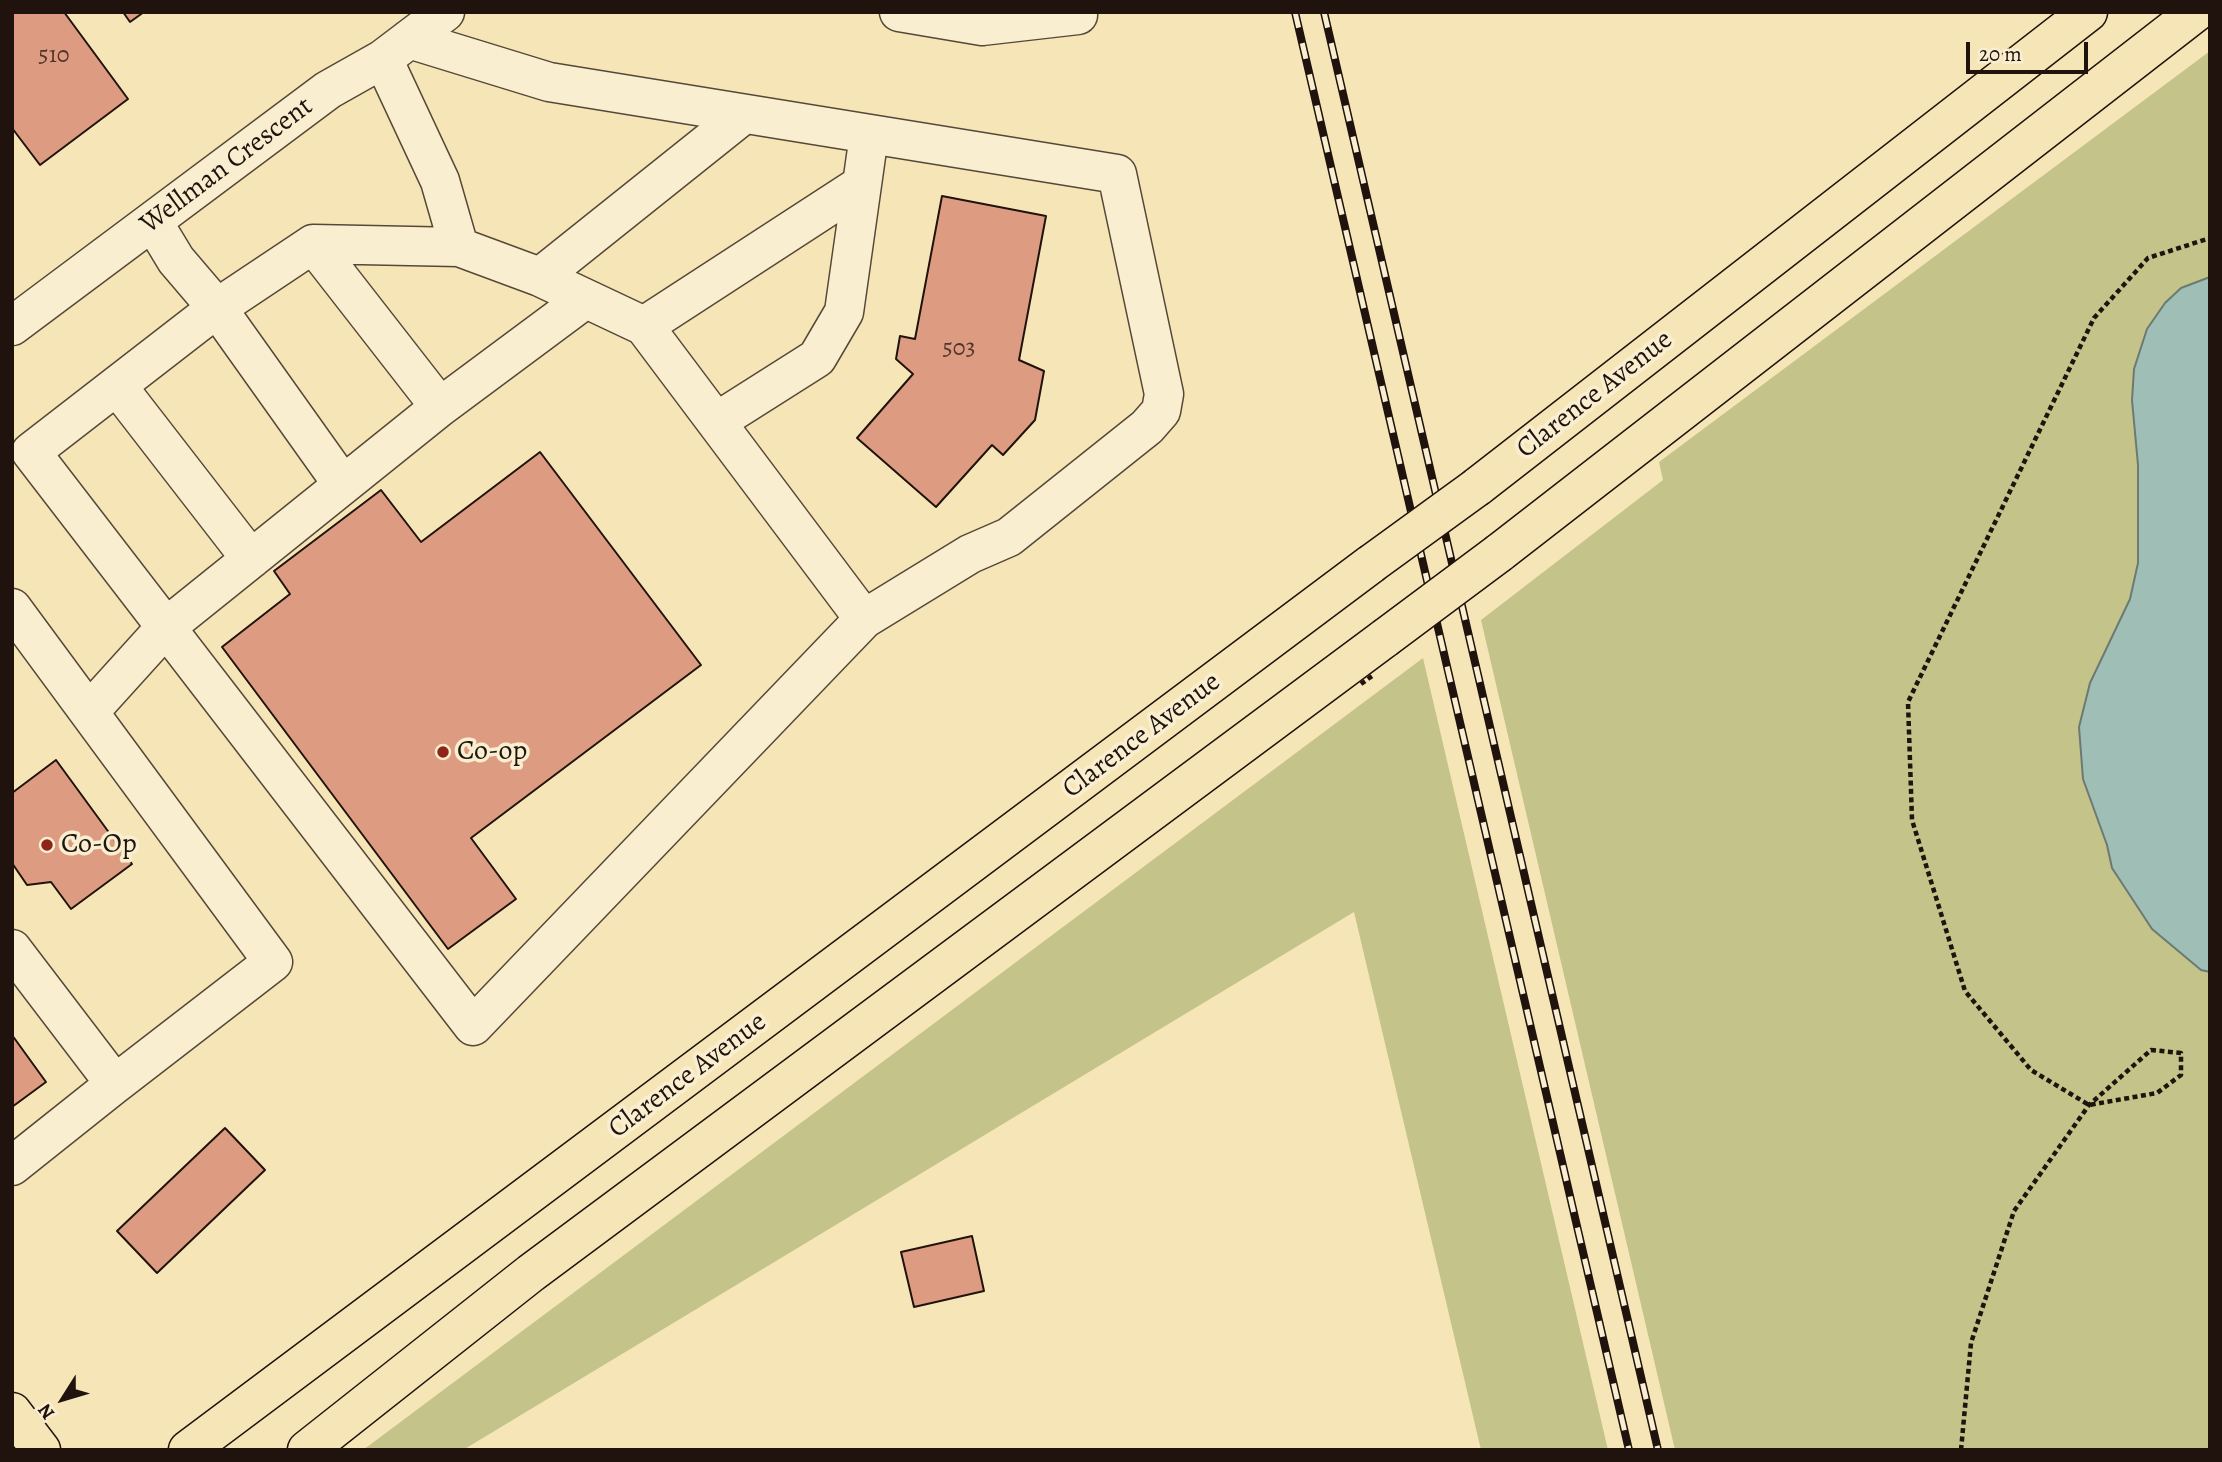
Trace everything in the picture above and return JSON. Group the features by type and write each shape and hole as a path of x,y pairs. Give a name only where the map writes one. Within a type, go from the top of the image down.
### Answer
{"main road":[{"name":"Clarence Avenue","path":"188,1450 1477,487 2088,12"},
{"path":"307,1450 531,1273 1499,553 2196,12"},
{"path":"12,1412 41,1450"}],"street":[{"name":"Wellman Crescent","path":"12,326 328,90 396,49 445,12"},
{"path":"899,12 980,19 1078,15 1077,12"},
{"path":"396,49 549,82 1117,174 1164,394 1161,411 1147,427 1009,537 970,554 864,619 473,1026 31,452 217,308 313,244 460,247 540,277 644,326 864,619"},
{"path":"396,49 460,247"},
{"path":"540,277 744,114"},
{"path":"716,422 817,358 845,312 869,135"},
{"path":"644,326 861,185"},
{"path":"153,222 176,260 217,308 343,485"},
{"path":"313,244 440,407"},
{"path":"89,712 165,628 440,407 584,300"},
{"path":"117,386 251,559"},
{"path":"12,608 273,962 12,1166"},
{"path":"12,948 115,1084"}],"path":[{"path":"1961,1450 1971,1343 2014,1211 2088,1105 2151,1050 2180,1053 2180,1075 2157,1093 2088,1105 2031,1070 1965,990 1912,820 1908,702 2094,318 2148,258 2210,238"}],"shaded area":[{"path":"2210,51 2210,1450 1675,1450 1481,620 1663,480 1659,462"},
{"path":"1423,658 1608,1450 1481,1450 1354,912 463,1450 363,1450"}],"water":[{"path":"2210,277 2210,972 2201,970 2152,929 2112,868 2107,845 2083,779 2079,727 2090,683 2130,599 2138,563 2138,465 2132,400 2134,369 2147,329 2165,303 2181,288"}],"building":[{"path":"12,12 64,12 128,99 40,165 12,128"},
{"path":"123,12 144,12 130,22"},
{"path":"942,196 1046,216 1019,360 1044,371 1035,420 1003,455 992,445 936,507 857,438 913,374 896,359 900,336 915,339"},
{"name":"Co-op","path":"540,452 701,665 471,838 516,899 448,949 222,647 290,594 274,571 381,490 421,542"},
{"path":"56,760 132,864 71,909 51,882 27,885 12,863 12,793"},
{"path":"12,1035 46,1082 12,1107"},
{"path":"225,1128 265,1170 157,1273 117,1231"},
{"path":"972,1236 984,1291 914,1307 901,1252"}],"railway":[{"path":"1295,12 1629,1450"},
{"path":"1324,12 1658,1450"}],"place":[{"name":"Co-op","path":"443,752"},
{"name":"Co-Op","path":"47,845"}]}
